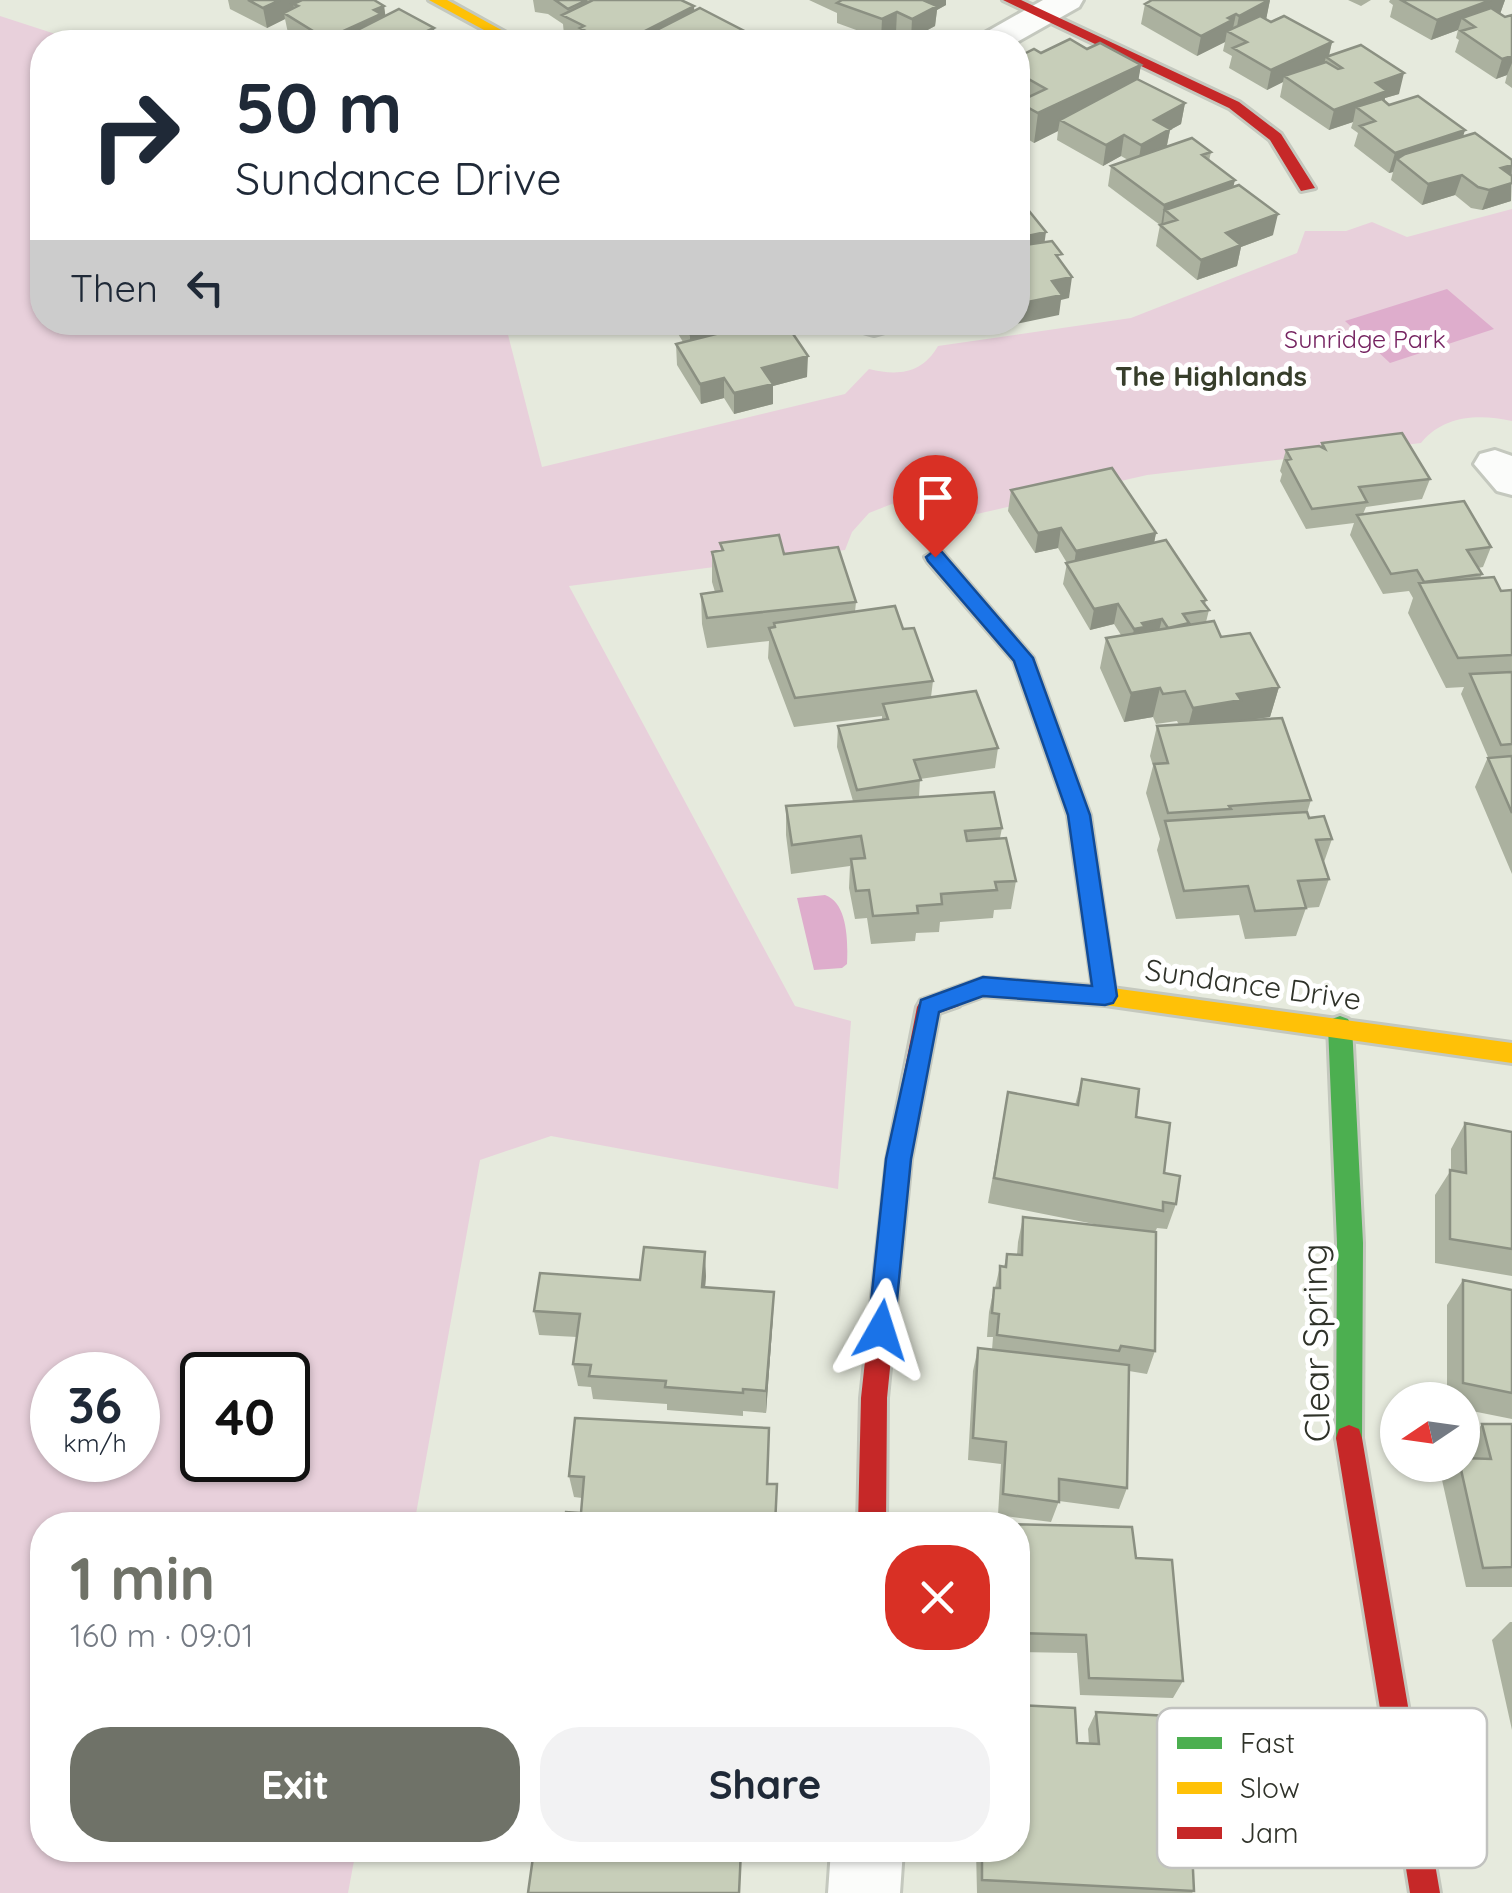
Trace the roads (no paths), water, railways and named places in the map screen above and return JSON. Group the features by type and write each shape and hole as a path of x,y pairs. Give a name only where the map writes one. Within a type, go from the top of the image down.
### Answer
{"street":[{"path":"436,0 493,30"},
{"path":"1010,0 1054,7 1234,104 1276,137 1307,188"},
{"path":"1014,30 1054,7"},
{"path":"935,557 1023,658 1079,815 1105,996"},
{"name":"Sundance Drive","path":"872,1512 874,1398 898,1159 929,1006 983,987 1105,996 1512,1053"},
{"name":"Clear Spring","path":"1340,1026 1350,1243 1348,1432 1394,1708"},
{"path":"864,1893 866,1862"},
{"name":"Clear Spring","path":"1420,1868 1424,1893"}],"district":[{"name":"The Highlands","path":"1211,376"}],"park label":[{"name":"Sunridge Park","path":"1365,339"}]}
